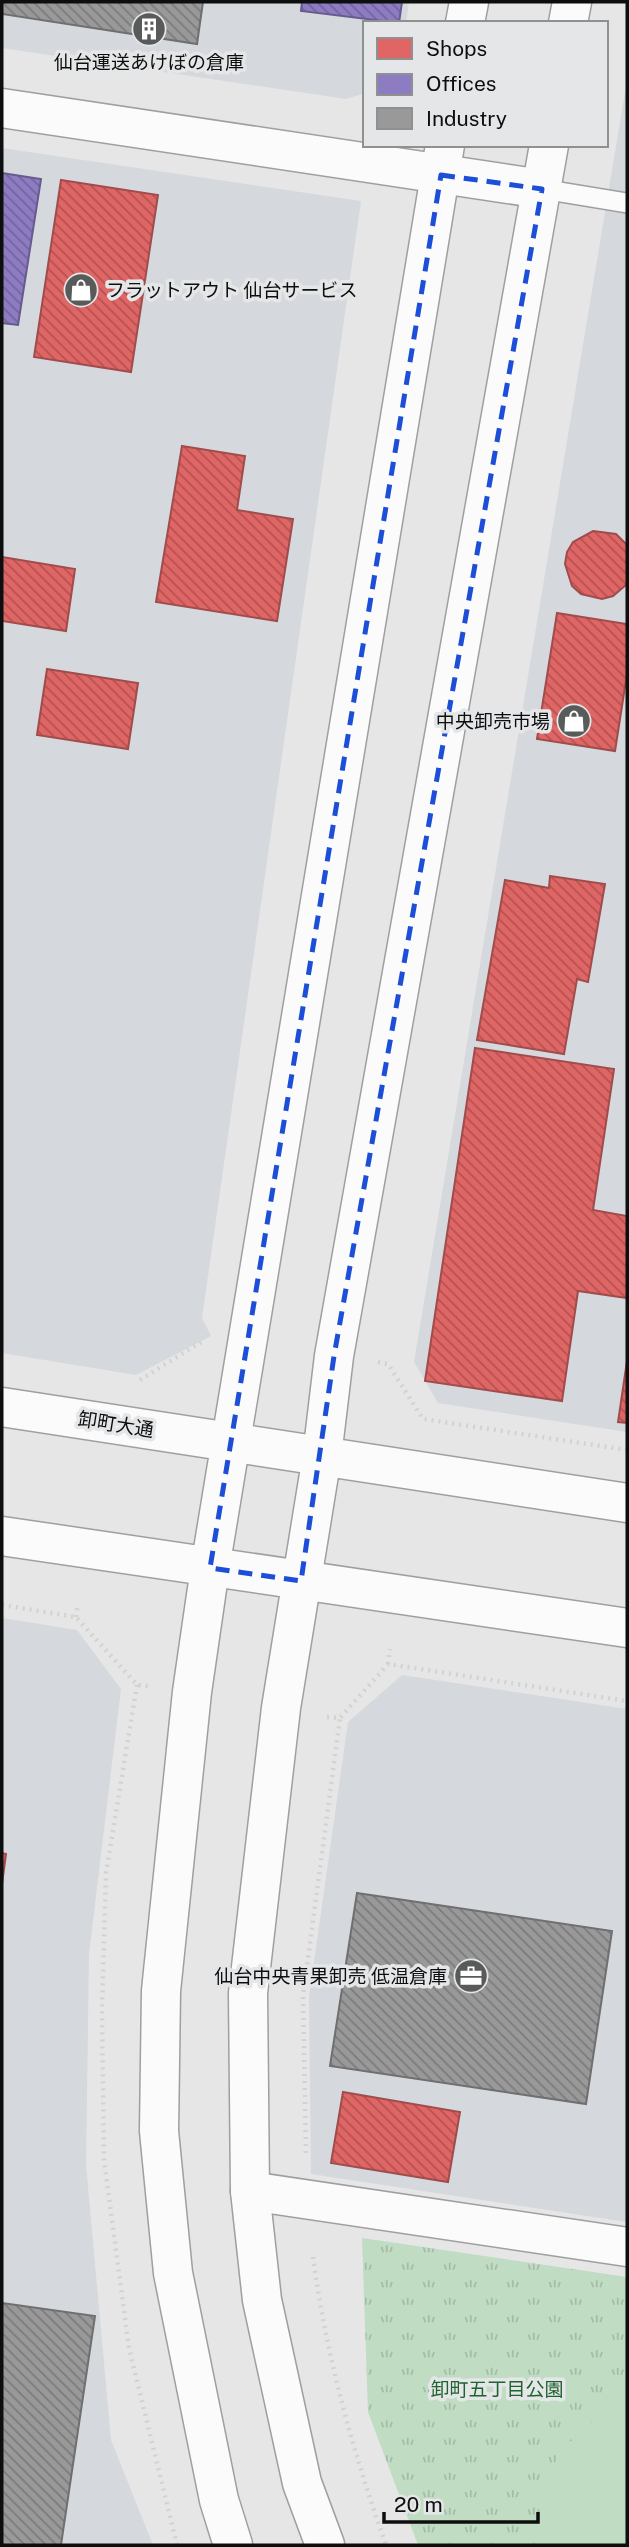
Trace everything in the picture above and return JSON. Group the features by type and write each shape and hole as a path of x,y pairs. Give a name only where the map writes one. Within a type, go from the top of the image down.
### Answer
{"street":[{"path":"465,21 469,2"},
{"path":"568,21 572,2"},
{"path":"2,108 443,160 542,190"},
{"path":"325,2545 302,2483 262,2300 250,2191 248,1993 281,1708 323,1456 334,1356 549,147"},
{"path":"233,2545 219,2500 173,2273 159,2131 161,1991 192,1692 210,1568 443,160"},
{"name":"卸町大通","path":"2,1407 627,1503"},
{"path":"2,1536 627,1628"},
{"path":"250,2191 627,2247"}],"lane":[{"path":"542,190 627,203"}],"path":[{"path":"134,1383 211,1336"},
{"path":"370,1362 388,1364 423,1419 627,1450"},
{"path":"76,1617 78,1603"},
{"path":"2,1605 76,1617 137,1685 152,1686"},
{"path":"306,2154 303,1996 340,1718 388,1664 390,1649"},
{"path":"388,1664 627,1701"},
{"path":"326,1717 340,1718"},
{"path":"313,2257 321,2317 368,2493 386,2545"}],"highlighted area":[{"path":"441,175 542,189 334,1356 301,1581 210,1568"}],"shaded area":[{"path":"2,2 409,2 406,21 363,21 363,94 346,99 2,48"},
{"name":"中央卸売市場","path":"627,80 627,1432 438,1403 414,1362"},
{"path":"2,148 361,201 202,1318 211,1336 136,1375 2,1353"},
{"path":"2,1618 77,1630 121,1689 89,1954 86,2165 111,2440 153,2545 2,2545"},
{"path":"402,1675 627,1709 627,2222 311,2174 309,1997 348,1722"}],"green space":[{"name":"卸町五丁目公園","path":"362,2238 627,2277 627,2545 418,2545 368,2412"},
{"path":"627,2390 627,2545 537,2545 558,2453"}],"building: Shops":[{"path":"61,180 158,195 131,372 34,357"},
{"path":"182,446 245,456 237,510 293,519 277,621 156,602"},
{"path":"593,531 616,534 627,545 627,584 613,596 602,599 581,594 572,586 565,564 567,552 573,542"},
{"path":"2,557 75,569 66,631 2,621"},
{"path":"557,613 627,624 627,674 615,751 537,739"},
{"path":"47,669 138,683 128,749 37,735"},
{"path":"550,876 605,884 588,982 577,979 564,1054 477,1040 505,880 549,888"},
{"path":"475,1048 614,1069 593,1210 627,1216 627,1298 578,1291 562,1401 425,1381"},
{"path":"627,1361 627,1423 618,1422"},
{"path":"2,1853 6,1854 2,1884"},
{"path":"343,2092 460,2112 448,2182 331,2163"}],"building: Offices":[{"path":"302,2 402,2 399,21 301,11"},
{"path":"2,173 41,179 18,325 2,323"}],"building: Industry":[{"name":"仙台運送あけぼの倉庫","path":"2,2 203,2 197,44 2,14"},
{"path":"357,1893 612,1931 586,2104 330,2066"},
{"path":"2,2303 95,2316 61,2545 2,2545"}],"place":[{"name":"仙台運送あけぼの倉庫","path":"149,29"},
{"name":"フラットアウト 仙台サービス","path":"81,290"},
{"name":"中央卸売市場","path":"574,721"},
{"name":"仙台中央青果卸売 低温倉庫","path":"471,1976"}]}
